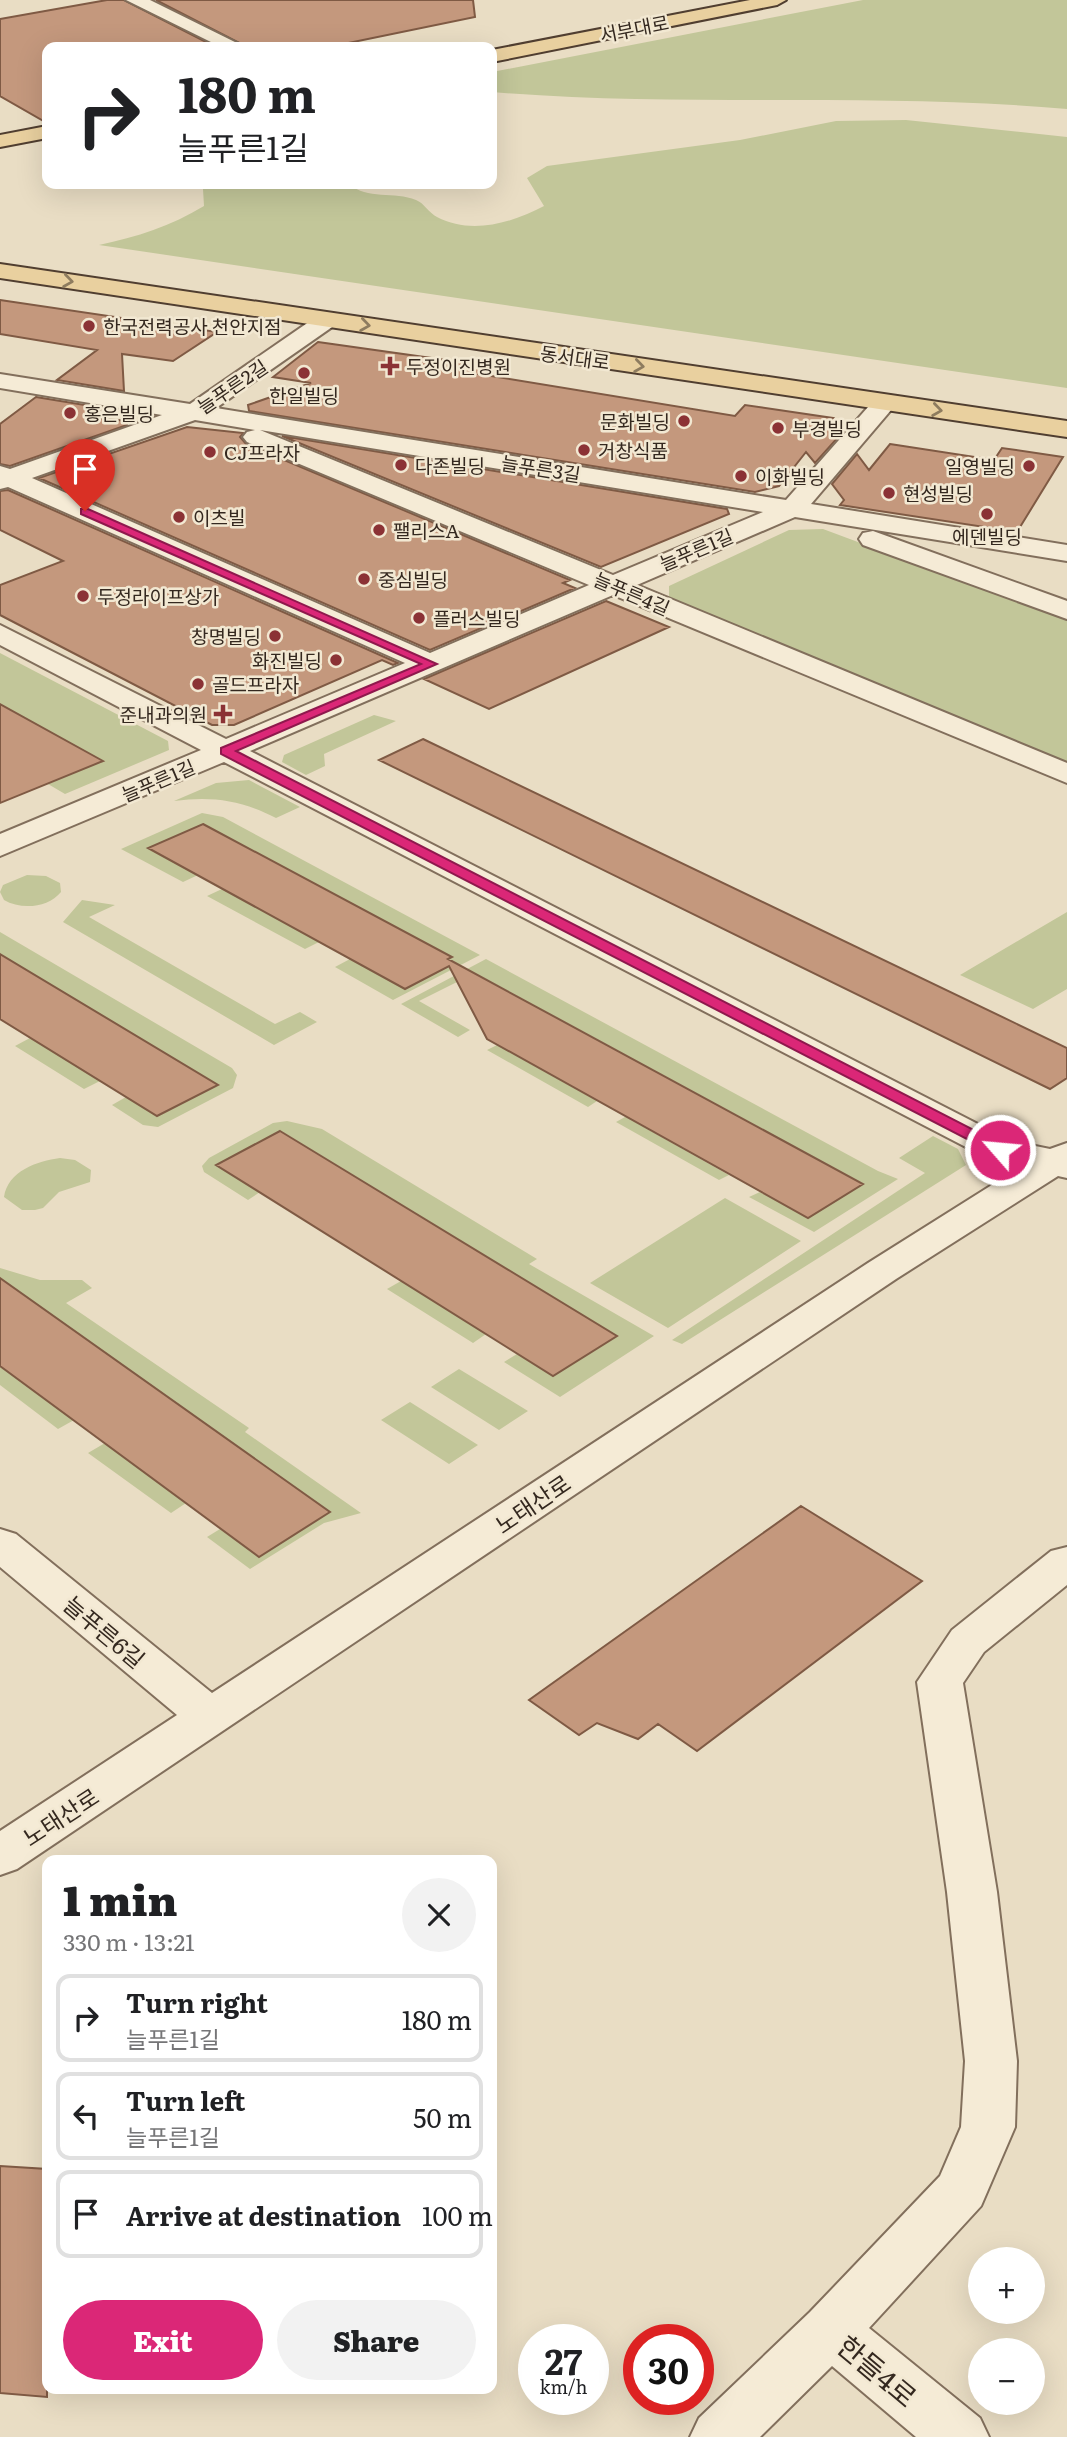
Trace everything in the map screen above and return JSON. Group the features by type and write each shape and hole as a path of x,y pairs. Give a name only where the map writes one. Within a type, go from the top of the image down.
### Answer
{"main road":[{"name":"서부대로","path":"497,43 714,0"},
{"name":"서부대로","path":"497,55 776,0"},
{"path":"0,141 42,133"},
{"path":"0,153 42,144"},
{"name":"동서대로","path":"0,253 1067,407"},
{"name":"동서대로","path":"0,271 1067,429"}],"street":[{"path":"135,0 225,42"},
{"name":"늘푸른2길","path":"3,478 196,411 327,320"},
{"name":"늘푸른3길","path":"0,381 1067,553"},
{"name":"늘푸른1길","path":"0,846 792,509 885,403"},
{"name":"늘푸른4길","path":"196,411 1067,775"},
{"path":"3,478 431,664"},
{"name":"늘푸른3길","path":"792,509 1067,611"},
{"path":"0,634 1000,1150 1063,1160"},
{"name":"노태산로","path":"0,1856 881,1271 1063,1160"},
{"name":"늘푸른6길","path":"0,1544 210,1717"},
{"path":"720,2437 830,2330 962,2190 988,2127 991,2061 972,1892 940,1682 968,1641 1067,1562"},
{"name":"한들4로","path":"830,2330 959,2437"}],"green space":[{"path":"863,0 1067,0 1067,109 923,101 564,97 497,92 497,71"},
{"path":"906,120 1067,137 1067,388 99,245 153,230 192,213 204,206 203,189 357,189 372,194 408,197 422,203 437,217 450,222 491,225 544,206 527,178 547,166 740,140 836,121"},
{"path":"823,529 1067,620 1067,762 669,599 669,586 789,530"},
{"path":"0,653 168,741 169,750 65,794 48,784 102,761 0,704"},
{"path":"374,715 396,721 324,754 325,766 306,775 282,762 284,755"},
{"path":"249,780 300,807 276,818 251,807 226,801 174,801 216,783"},
{"path":"202,813 223,817 480,955 393,1000 335,967 350,959 397,985 451,957 149,848 198,875 183,882 121,849"},
{"path":"27,875 46,876 60,883 61,892 49,901 34,906 18,905 4,900 0,892 3,885"},
{"path":"222,889 319,942 305,949 207,896"},
{"path":"82,900 115,905 89,917 275,1024 300,1012 317,1022 274,1045 63,922"},
{"path":"1067,912 1067,989 1033,1009 960,975"},
{"path":"0,932 232,1068 237,1075 233,1088 158,1127 143,1125 112,1105 126,1097 157,1116 218,1085 0,954"},
{"path":"486,959 878,1171 898,1179 814,1232 749,1197 760,1192 808,1218 862,1183 475,973 419,1001 470,1030 458,1037 401,1004"},
{"path":"30,1038 100,1081 84,1089 15,1046"},
{"path":"497,1045 597,1101 588,1107 487,1050"},
{"path":"625,1117 729,1175 719,1180 616,1122"},
{"path":"287,1121 322,1129 537,1259 529,1264 654,1336 560,1397 504,1362 517,1354 553,1376 616,1335 281,1131 217,1165 260,1192 248,1200 204,1172 202,1166 209,1158 273,1123"},
{"path":"933,1136 958,1149 966,1165 682,1344 672,1340 925,1173 899,1158"},
{"path":"60,1158 75,1160 91,1170 90,1182 59,1192 43,1208 35,1210 22,1210 4,1197 11,1180 17,1174 33,1165"},
{"path":"725,1198 801,1241 668,1328 590,1283"},
{"path":"0,1268 40,1280 82,1280 92,1288 66,1303 249,1428 245,1432 361,1513 324,1523 250,1569 207,1537 220,1529 259,1557 330,1512 0,1278"},
{"path":"401,1281 486,1334 473,1343 387,1289"},
{"path":"0,1366 74,1420 58,1429 0,1385"},
{"path":"459,1369 528,1411 499,1430 431,1387"},
{"path":"410,1402 478,1445 449,1464 381,1420"},
{"path":"105,1443 186,1503 171,1513 88,1453"}],"building":[{"path":"107,0 124,0 206,42 42,42 42,120 0,96 0,19"},
{"path":"156,0 473,0 475,17 353,42 237,42"},
{"name":"한국전력공사 천안지점","path":"0,300 217,332 173,361 122,354 124,391 57,380 97,350 0,334"},
{"path":"318,342 467,363 465,365 485,368 479,374 735,416 745,405 833,418 831,420 841,434 815,463 806,452 779,486 755,492 249,411 248,405 311,383 273,377"},
{"path":"36,397 103,408 89,417 127,421 127,425 10,466 0,464 0,424"},
{"path":"187,427 243,433 240,437 246,444 570,580 563,583 575,588 430,650 39,478"},
{"path":"282,436 727,509 729,514 601,567"},
{"path":"890,444 994,460 1002,448 1063,457 1017,532 840,505 844,500 832,484 857,454 869,470"},
{"path":"8,490 398,663 393,665 382,660 234,725 212,725 0,615 0,585 63,561 0,530 0,491"},
{"path":"606,601 669,627 489,709 424,679"},
{"path":"0,704 103,761 0,803"},
{"path":"423,739 1067,1048 1067,1078 1050,1089 379,760"},
{"path":"203,824 452,957 448,959 863,1184 808,1218 487,1039 449,966 405,989 148,848"},
{"path":"0,954 218,1085 157,1116 0,1019"},
{"path":"280,1131 617,1336 553,1376 216,1165"},
{"path":"0,1278 330,1512 259,1557 0,1366"},
{"path":"801,1506 922,1581 697,1751 658,1724 638,1739 597,1723 579,1735 529,1700"},
{"path":"0,2166 42,2169 42,2394 47,2394 47,2397 0,2393"}],"place":[{"name":"한국전력공사 천안지점","path":"89,326"},
{"name":"두정이진병원","path":"390,366"},
{"name":"한일빌딩","path":"304,373"},
{"name":"홍은빌딩","path":"70,413"},
{"name":"문화빌딩","path":"684,421"},
{"name":"부경빌딩","path":"778,428"},
{"name":"거창식품","path":"584,450"},
{"name":"CJ프라자","path":"210,452"},
{"name":"다존빌딩","path":"401,465"},
{"name":"일영빌딩","path":"1029,466"},
{"name":"이화빌딩","path":"741,476"},
{"name":"현성빌딩","path":"889,493"},
{"name":"에덴빌딩","path":"987,514"},
{"name":"이츠빌","path":"179,517"},
{"name":"팰리스A","path":"379,530"},
{"name":"중심빌딩","path":"364,579"},
{"name":"두정라이프상가","path":"83,596"},
{"name":"플러스빌딩","path":"419,618"},
{"name":"창명빌딩","path":"275,636"},
{"name":"화진빌딩","path":"336,660"},
{"name":"골드프라자","path":"198,684"},
{"name":"준내과의원","path":"223,714"}],"route":[{"path":"85,511 431,664 226,751 1000,1150"}]}
